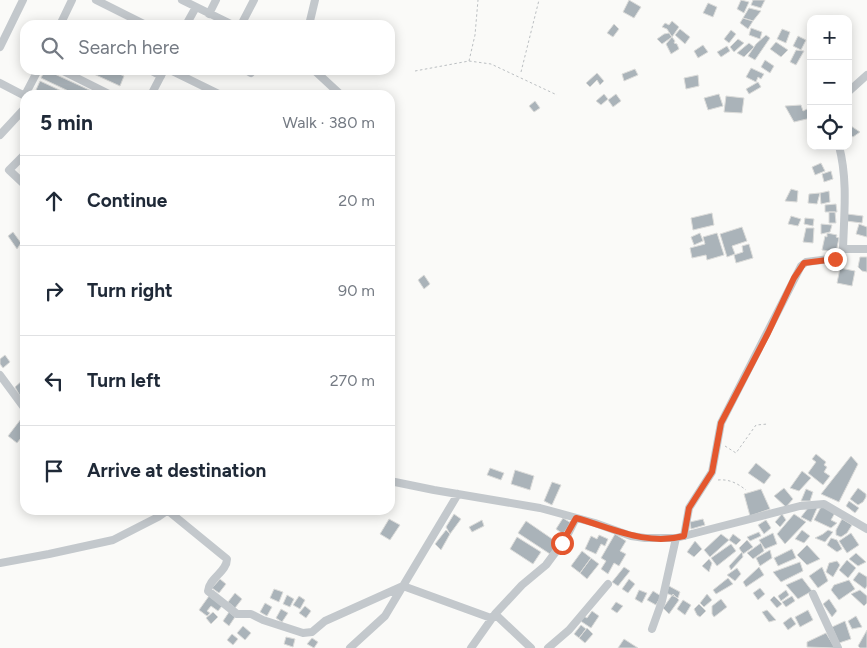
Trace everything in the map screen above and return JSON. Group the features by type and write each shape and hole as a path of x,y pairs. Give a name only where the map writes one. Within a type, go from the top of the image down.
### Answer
{"street":[{"path":"0,47 23,0"},
{"path":"62,20 72,0"},
{"path":"96,0 136,20"},
{"path":"182,0 222,20"},
{"path":"210,14 216,0"},
{"path":"244,20 254,0"},
{"path":"310,20 315,0"},
{"path":"189,20 196,7"},
{"path":"28,90 35,75"},
{"path":"70,75 101,90"},
{"path":"154,90 161,75"},
{"path":"180,75 211,90"},
{"path":"319,75 336,90"},
{"path":"852,88 867,75"},
{"path":"0,84 20,93"},
{"path":"0,135 20,113"},
{"path":"652,629 689,508 707,481 714,466 721,423 801,266 806,262 837,258 843,249 845,182 840,150"},
{"path":"20,159 9,170 20,180"},
{"path":"843,249 867,248"},
{"path":"0,375 20,402"},
{"path":"395,482 540,508 631,536 664,540 800,506 824,504 867,529"},
{"path":"350,648 385,616 458,494"},
{"path":"0,563 113,540 161,515"},
{"path":"174,515 227,559 226,565 209,585 208,591 239,614 251,614 263,620 303,633 309,633 325,621 403,586 493,616 531,648"},
{"path":"470,648 493,616 520,587 544,568 566,538 576,518"},
{"path":"548,648 569,630 608,584"},
{"path":"813,594 838,648"}],"path":[{"path":"469,61 475,34 478,0"},
{"path":"521,72 539,0"},
{"path":"414,71 469,61 491,64 557,95"},
{"path":"717,440 736,453 756,425 768,424"},
{"path":"707,481 726,480 737,483 746,490"}],"building":[{"path":"629,0 641,7 634,18 623,12"},
{"path":"741,0 749,2 744,13 737,9"},
{"path":"753,0 765,0 761,8 751,5"},
{"path":"708,3 717,7 713,17 703,13"},
{"path":"749,8 761,11 753,21 743,18"},
{"path":"743,18 753,21 748,29 740,23"},
{"path":"672,21 679,27 672,37 667,29 662,27 665,23 669,25"},
{"path":"614,24 619,29 613,37 607,33"},
{"path":"751,28 762,32 760,39 749,35"},
{"path":"680,29 690,37 685,44 675,35"},
{"path":"782,29 790,32 786,43 777,39"},
{"path":"731,30 736,34 729,43 724,39"},
{"path":"669,33 672,37 662,44 657,39 664,34"},
{"path":"766,35 770,38 755,60 748,56 756,44"},
{"path":"798,36 806,40 801,50 793,46"},
{"path":"672,37 679,49 671,54 666,44"},
{"path":"738,39 744,43 734,52 730,47"},
{"path":"776,42 788,50 781,57 770,49"},
{"path":"749,43 754,47 744,57 737,53"},
{"path":"703,45 708,52 698,58 694,51"},
{"path":"727,46 730,51 721,57 717,52"},
{"path":"796,50 804,51 796,65 790,62"},
{"path":"765,60 774,66 770,73 761,67"},
{"path":"751,68 764,74 761,79 758,77 756,82 746,77"},
{"path":"635,69 638,75 624,81 622,74"},
{"path":"597,73 604,81 600,85 597,80 590,87 586,83"},
{"path":"42,75 57,75 89,90 66,90 41,78"},
{"path":"96,75 124,76 120,86"},
{"path":"698,75 699,86 686,89 684,78"},
{"path":"40,81 59,90 36,90"},
{"path":"758,82 761,87 749,94 746,89"},
{"path":"604,94 608,99 601,105 596,101"},
{"path":"616,94 621,101 613,107 608,100"},
{"path":"719,94 723,106 708,110 704,98"},
{"path":"726,96 744,98 742,113 724,112"},
{"path":"535,101 540,108 534,112 529,106"},
{"path":"801,105 803,111 807,109 807,119 794,122 785,106"},
{"path":"852,127 860,132 852,136"},
{"path":"821,163 825,171 815,175 812,167"},
{"path":"831,171 833,179 824,182 822,174"},
{"path":"791,189 798,191 797,202 785,201"},
{"path":"829,191 830,202 821,204 820,193"},
{"path":"820,193 817,204 808,203 809,194"},
{"path":"836,204 837,212 825,212 825,205"},
{"path":"829,212 835,212 836,223 829,223"},
{"path":"712,213 714,225 693,230 691,218"},
{"path":"847,214 863,216 862,223 846,221"},
{"path":"791,216 801,219 798,226 788,224"},
{"path":"805,218 814,219 813,226 804,224"},
{"path":"821,224 832,225 830,232 821,234"},
{"path":"859,224 867,227 867,237 856,234"},
{"path":"742,227 747,241 732,246 735,254 727,257 720,234"},
{"path":"806,228 814,228 813,243 803,242"},
{"path":"13,232 20,242 17,249 8,236"},
{"path":"700,233 703,241 694,245 691,237"},
{"path":"717,233 724,255 707,260 706,255 692,258 690,248 705,244 703,237"},
{"path":"827,233 837,235 836,237 839,238 836,252 822,250"},
{"path":"749,244 753,258 736,263 734,255 743,252 742,246"},
{"path":"860,257 867,257 867,272 862,271 858,267"},
{"path":"840,268 855,271 852,286 837,283"},
{"path":"424,275 430,284 424,289 418,280"},
{"path":"5,355 10,362 3,368 0,364 0,359"},
{"path":"20,383 20,396 15,387"},
{"path":"20,420 20,439 17,443 8,436"},
{"path":"816,454 826,462 824,465 827,467 824,472 830,476 823,485 808,473 816,462 812,459"},
{"path":"851,456 858,464 839,502 821,494"},
{"path":"756,463 771,475 764,484 748,473"},
{"path":"490,468 504,473 501,480 487,475"},
{"path":"515,470 534,476 530,490 511,484"},
{"path":"802,471 811,478 799,491 790,488"},
{"path":"552,482 561,485 552,505 544,501"},
{"path":"784,488 793,499 786,507 774,496"},
{"path":"858,488 866,494 866,497 858,505 850,499"},
{"path":"761,489 770,509 750,516 744,494"},
{"path":"806,489 813,492 810,501 801,501"},
{"path":"849,501 859,508 855,513 846,506"},
{"path":"822,505 836,511 831,520 837,523 831,528 814,520"},
{"path":"818,506 811,522 801,517 808,508"},
{"path":"454,514 461,519 450,534 446,527"},
{"path":"782,514 786,520 780,527 775,522"},
{"path":"794,514 806,522 785,544 777,534"},
{"path":"563,518 571,523 563,534 556,529"},
{"path":"389,519 400,525 390,540 380,534"},
{"path":"703,519 705,525 691,529 690,522"},
{"path":"842,519 852,525 847,533 841,537 836,535 836,530"},
{"path":"482,520 484,526 472,532 469,527"},
{"path":"766,520 771,528 764,534 758,525"},
{"path":"526,521 558,543 550,554 518,533"},
{"path":"446,530 450,534 441,550 435,544"},
{"path":"802,530 810,536 804,543 795,539"},
{"path":"828,530 833,532 825,542 815,538 823,534"},
{"path":"759,532 761,536 750,541 747,537"},
{"path":"773,533 777,544 765,549 759,540"},
{"path":"851,533 859,545 847,553 839,541"},
{"path":"615,534 626,541 620,551 626,554 619,566 614,563 608,574 601,569 606,561 601,558"},
{"path":"721,534 729,540 710,557 704,550"},
{"path":"733,534 741,540 736,545 729,540"},
{"path":"599,535 608,539 605,546 601,544 596,554 585,549 591,536 597,539"},
{"path":"517,537 541,552 533,564 510,549"},
{"path":"831,538 837,540 842,549 837,552 827,545"},
{"path":"747,540 753,547 743,554 739,548"},
{"path":"695,541 702,549 694,557 687,552"},
{"path":"761,543 764,551 753,559 747,553"},
{"path":"731,544 736,551 717,566 711,558"},
{"path":"807,545 820,559 807,565 797,555"},
{"path":"792,549 796,558 778,566 774,558"},
{"path":"770,550 772,558 760,566 756,558"},
{"path":"582,551 591,558 580,573 571,566"},
{"path":"742,552 743,557 731,570 729,566"},
{"path":"856,553 866,562 858,566 849,559"},
{"path":"591,558 599,564 587,579 580,573"},
{"path":"709,559 712,563 709,572 702,566"},
{"path":"847,560 856,568 848,578 839,570"},
{"path":"837,561 840,565 833,577 826,572 829,563"},
{"path":"800,562 803,571 781,582 773,572"},
{"path":"624,567 630,571 618,586 612,582"},
{"path":"759,567 764,575 746,587 743,582"},
{"path":"822,567 828,581 818,588 809,576"},
{"path":"737,568 741,574 735,581 727,575"},
{"path":"859,572 867,577 865,589 853,580"},
{"path":"728,578 733,584 716,594 713,590"},
{"path":"802,578 812,591 798,599 786,585"},
{"path":"220,579 226,584 219,593 212,588"},
{"path":"629,579 635,584 628,593 622,589"},
{"path":"849,580 855,589 839,600 831,590 834,585"},
{"path":"669,586 680,592 678,598 666,593"},
{"path":"760,588 765,594 758,600 753,593"},
{"path":"274,589 283,592 279,602 270,598"},
{"path":"639,590 647,593 642,603 635,599"},
{"path":"786,590 789,595 781,601 778,596"},
{"path":"860,590 867,596 867,603 864,606 851,594"},
{"path":"653,591 661,596 656,605 647,600"},
{"path":"235,593 242,599 235,608 228,602"},
{"path":"673,594 679,600 669,614 663,608"},
{"path":"707,594 712,600 704,607 700,603"},
{"path":"287,595 294,599 290,607 283,604"},
{"path":"209,596 222,606 218,611 211,606 207,611 210,613 207,616 199,610"},
{"path":"299,596 305,600 300,609 293,605"},
{"path":"774,596 782,604 777,608 770,600"},
{"path":"792,596 795,601 786,607 782,602"},
{"path":"721,599 727,607 714,617 712,606"},
{"path":"829,599 837,611 832,617 823,604"},
{"path":"683,600 691,605 685,615 677,609"},
{"path":"616,602 623,606 617,613 611,609"},
{"path":"265,603 272,607 267,616 260,612"},
{"path":"699,604 706,611 700,617 694,609"},
{"path":"305,606 311,611 306,618 299,613"},
{"path":"281,609 288,613 282,622 276,618"},
{"path":"767,610 776,620 769,622 762,612"},
{"path":"808,610 813,620 800,627 795,617"},
{"path":"592,611 599,616 591,628 579,620 582,615 587,618"},
{"path":"213,612 218,617 211,624 206,618"},
{"path":"229,612 235,617 229,626 223,621"},
{"path":"856,616 862,627 852,629 848,621"},
{"path":"791,617 796,624 788,630 783,623"},
{"path":"845,621 851,639 839,643 832,627"},
{"path":"581,625 586,629 579,638 574,634"},
{"path":"243,626 251,633 245,640 237,633"},
{"path":"587,628 593,634 585,643 579,638"},
{"path":"867,630 867,648 860,648 858,646"},
{"path":"826,633 835,648 807,647 807,642"},
{"path":"232,634 238,639 233,645 227,640"},
{"path":"286,637 295,639 293,647 284,644"},
{"path":"312,638 318,642 314,648 307,644"},
{"path":"624,639 638,648 618,648"}],"route":[{"path":"562,543 576,518 631,536 664,540 684,536 690,504 707,481 714,466 721,423 768,333 794,278 801,266 806,262 835,259"}]}
